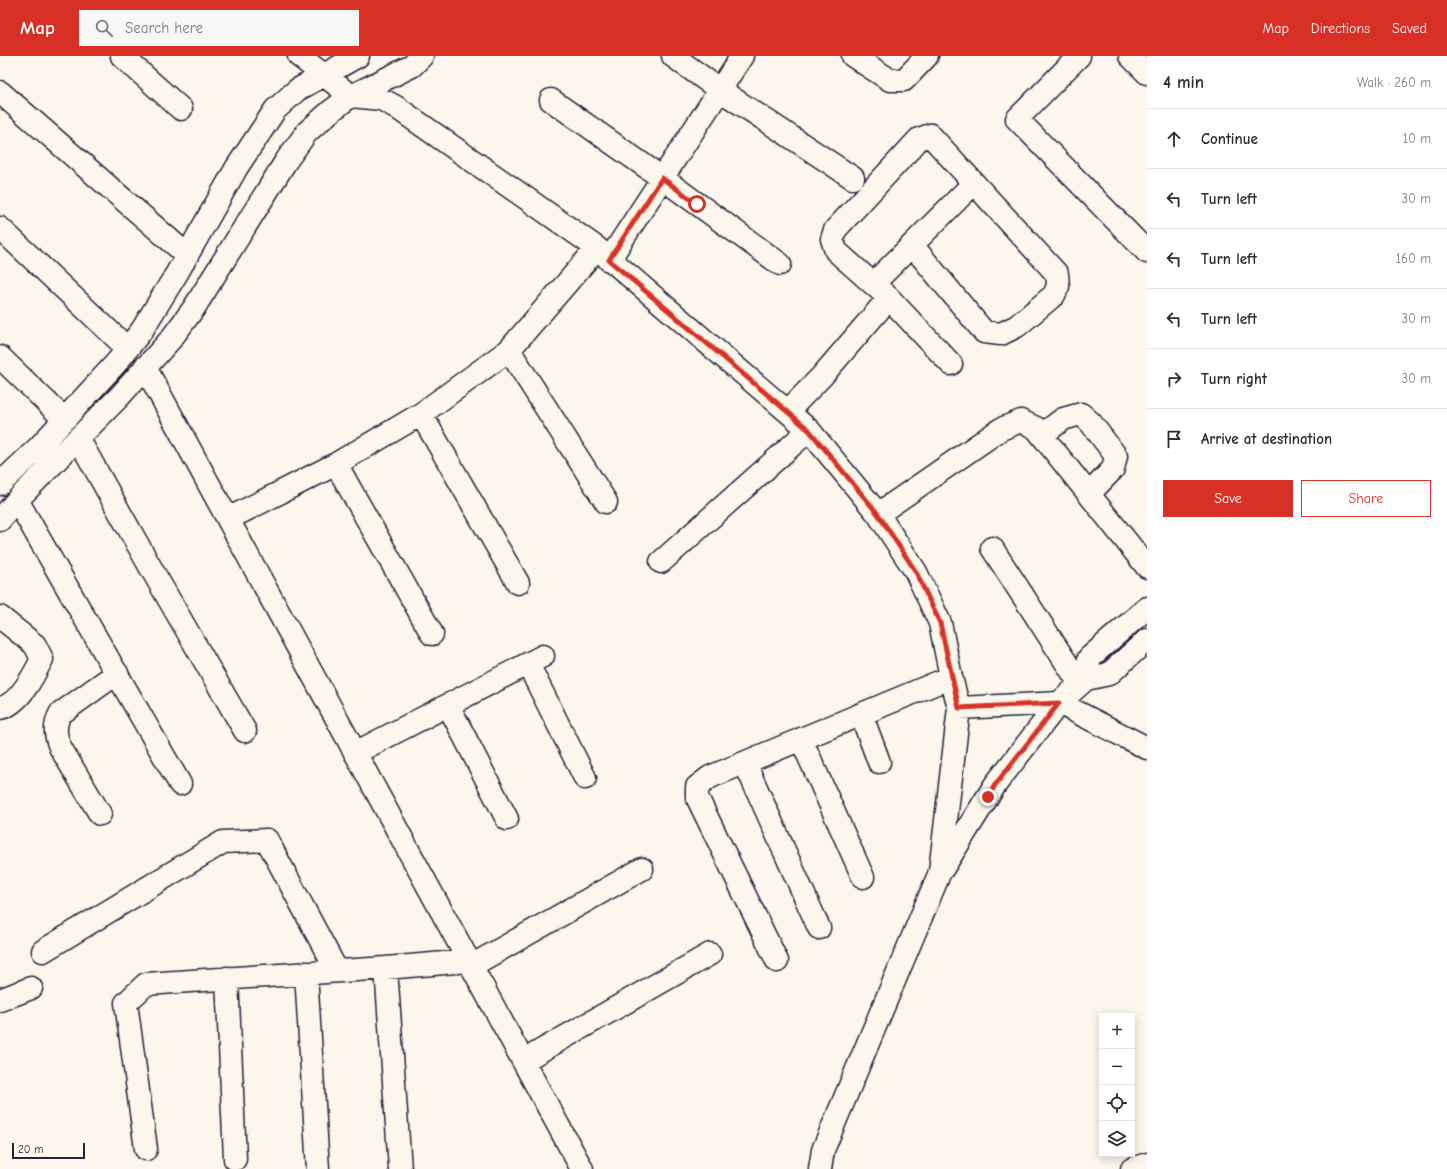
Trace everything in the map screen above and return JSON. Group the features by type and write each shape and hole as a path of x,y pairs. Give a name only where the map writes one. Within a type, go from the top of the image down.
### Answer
{"street":[{"path":"122,56 181,109"},
{"path":"300,56 352,96"},
{"path":"180,784 117,673 5,512 119,397 171,339 194,308 286,161 306,132 352,96 381,90 412,66 422,56"},
{"path":"673,56 720,90 853,178"},
{"path":"228,519 336,464 421,414 509,350 603,254 662,178 742,56"},
{"path":"853,56 890,80 904,80 928,56"},
{"path":"1079,56 1017,119 1147,252"},
{"path":"1130,56 1147,73"},
{"path":"0,484 40,446 117,362 142,330 237,167 275,110 297,90 353,57 396,108 603,254 788,411 809,430 878,514 916,572 940,623 959,708 940,872"},
{"path":"0,92 187,255"},
{"path":"551,100 662,178 780,264"},
{"path":"912,246 984,332 1002,334 1017,326 1054,295 1058,286 1057,274 930,135 920,139 835,230 832,239 836,251 881,291 951,364"},
{"path":"788,411 822,376 912,246 974,183"},
{"path":"0,228 128,348"},
{"path":"509,350 606,502"},
{"path":"0,357 64,419"},
{"path":"145,367 582,1169"},
{"path":"421,414 518,583"},
{"path":"1042,435 1064,419 1081,414 1091,423 1116,456 1113,469 1089,494"},
{"path":"878,514 1002,429 1021,421 1036,428 1147,567"},
{"path":"661,562 809,430"},
{"path":"78,438 245,731"},
{"path":"336,464 432,634"},
{"path":"992,548 1083,681"},
{"path":"1083,681 1089,658 1147,608"},
{"path":"0,617 36,645 42,659 35,674 16,699 7,707 0,708"},
{"path":"820,1169 823,1150 940,872 995,785 1059,703 1083,681 1109,674 1147,640"},
{"path":"356,753 536,660 585,778"},
{"path":"100,814 60,747 57,739 56,722 60,714 117,673"},
{"path":"776,961 697,798 697,787 710,777 952,677"},
{"path":"959,708 1059,703 1147,748"},
{"path":"448,705 507,819"},
{"path":"861,714 879,762"},
{"path":"801,739 863,877"},
{"path":"745,763 819,928"},
{"path":"43,951 222,842 267,840 337,971"},
{"path":"146,1149 126,1003 146,984 337,971 470,964 642,869"},
{"path":"523,1061 710,954"},
{"path":"386,968 400,1169"},
{"path":"306,973 318,1169"},
{"path":"227,978 235,1160"},
{"path":"0,1000 31,988"},
{"path":"1132,1169 1147,1164"}],"route":[{"path":"697,204 662,178 609,260 809,430 878,514 916,572 940,623 959,708 1059,703 995,785 988,797"}]}
